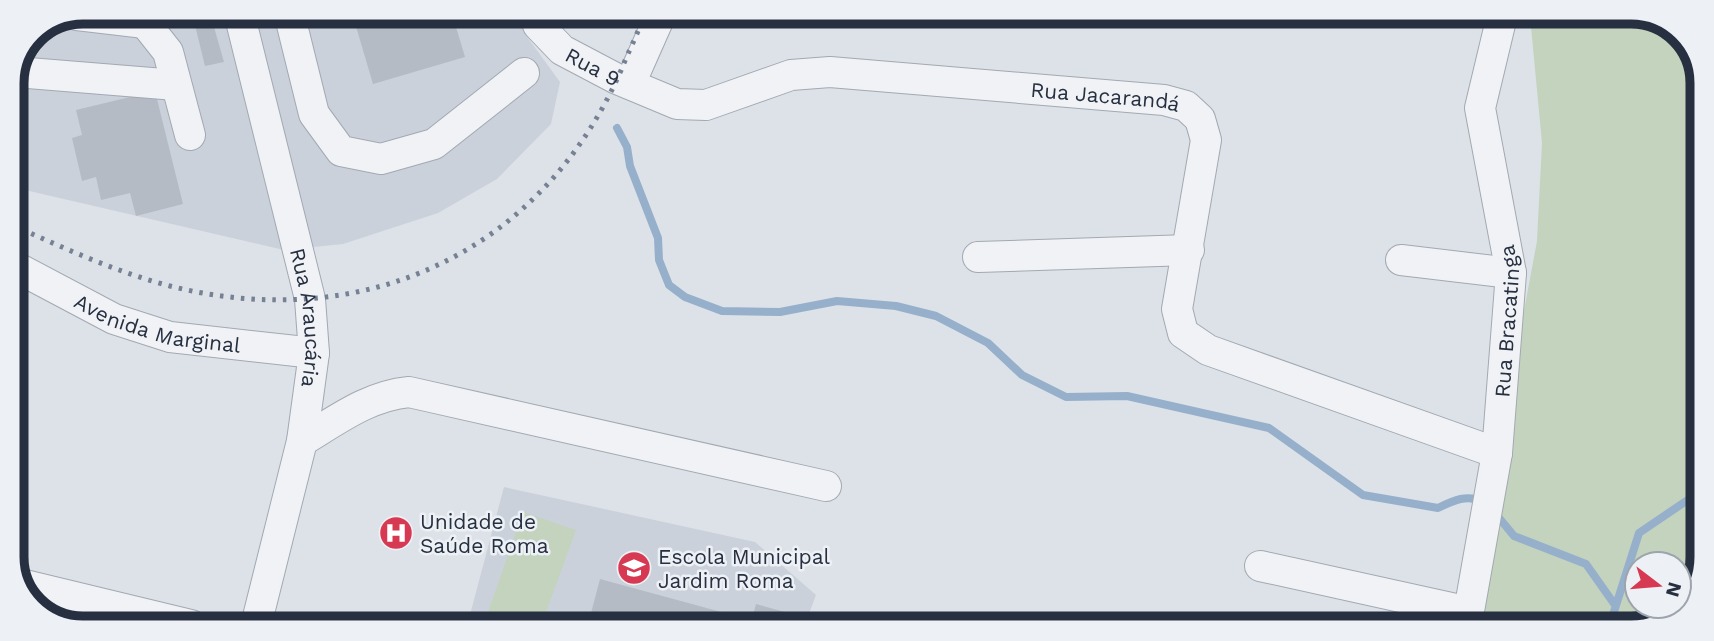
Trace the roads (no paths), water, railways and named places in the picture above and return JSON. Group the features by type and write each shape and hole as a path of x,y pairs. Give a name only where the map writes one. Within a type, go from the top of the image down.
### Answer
{"street":[{"path":"150,24 167,52 190,135"},
{"name":"Rua Araucária","path":"242,24 310,299 314,353 302,441 258,616"},
{"path":"292,24 314,114 341,151 381,159 435,144 524,73"},
{"name":"Rua 9","path":"538,24 562,50 630,84"},
{"path":"630,84 657,24"},
{"name":"Rua Bracatinga","path":"1468,616 1497,453 1511,273 1479,108 1501,24"},
{"name":"Rua Jacarandá","path":"630,84 677,104 706,105 791,75 830,72 1164,100 1186,106 1200,119 1206,140 1177,309 1183,333 1208,350 1497,453"},
{"path":"26,73 176,85"},
{"path":"978,257 1189,250"},
{"path":"1401,260 1511,273"},
{"name":"Avenida Marginal","path":"24,272 114,319 170,337 314,353"},
{"path":"302,441 361,405 386,394 410,392 826,486"},
{"path":"1259,566 1452,616"},
{"path":"32,587 154,616"}],"waterway":[{"path":"617,128 627,147 630,166 658,238 659,260 669,285 685,297 722,311 780,312 837,301 896,306 936,316 988,343 1022,375 1066,397 1127,396 1269,428 1363,495 1438,508 1466,498 1484,502"},
{"path":"1613,616 1639,533 1690,499"},
{"path":"1495,513 1514,536 1586,564 1615,605"}],"railway":[{"path":"24,230 130,274 170,286 242,298 311,298 377,287 439,264 495,231 545,187 588,132 622,68 640,24"}],"place":[{"name":"Unidade de Saúde Roma","path":"396,533"},
{"name":"Escola Municipal Jardim Roma","path":"634,568"}]}
